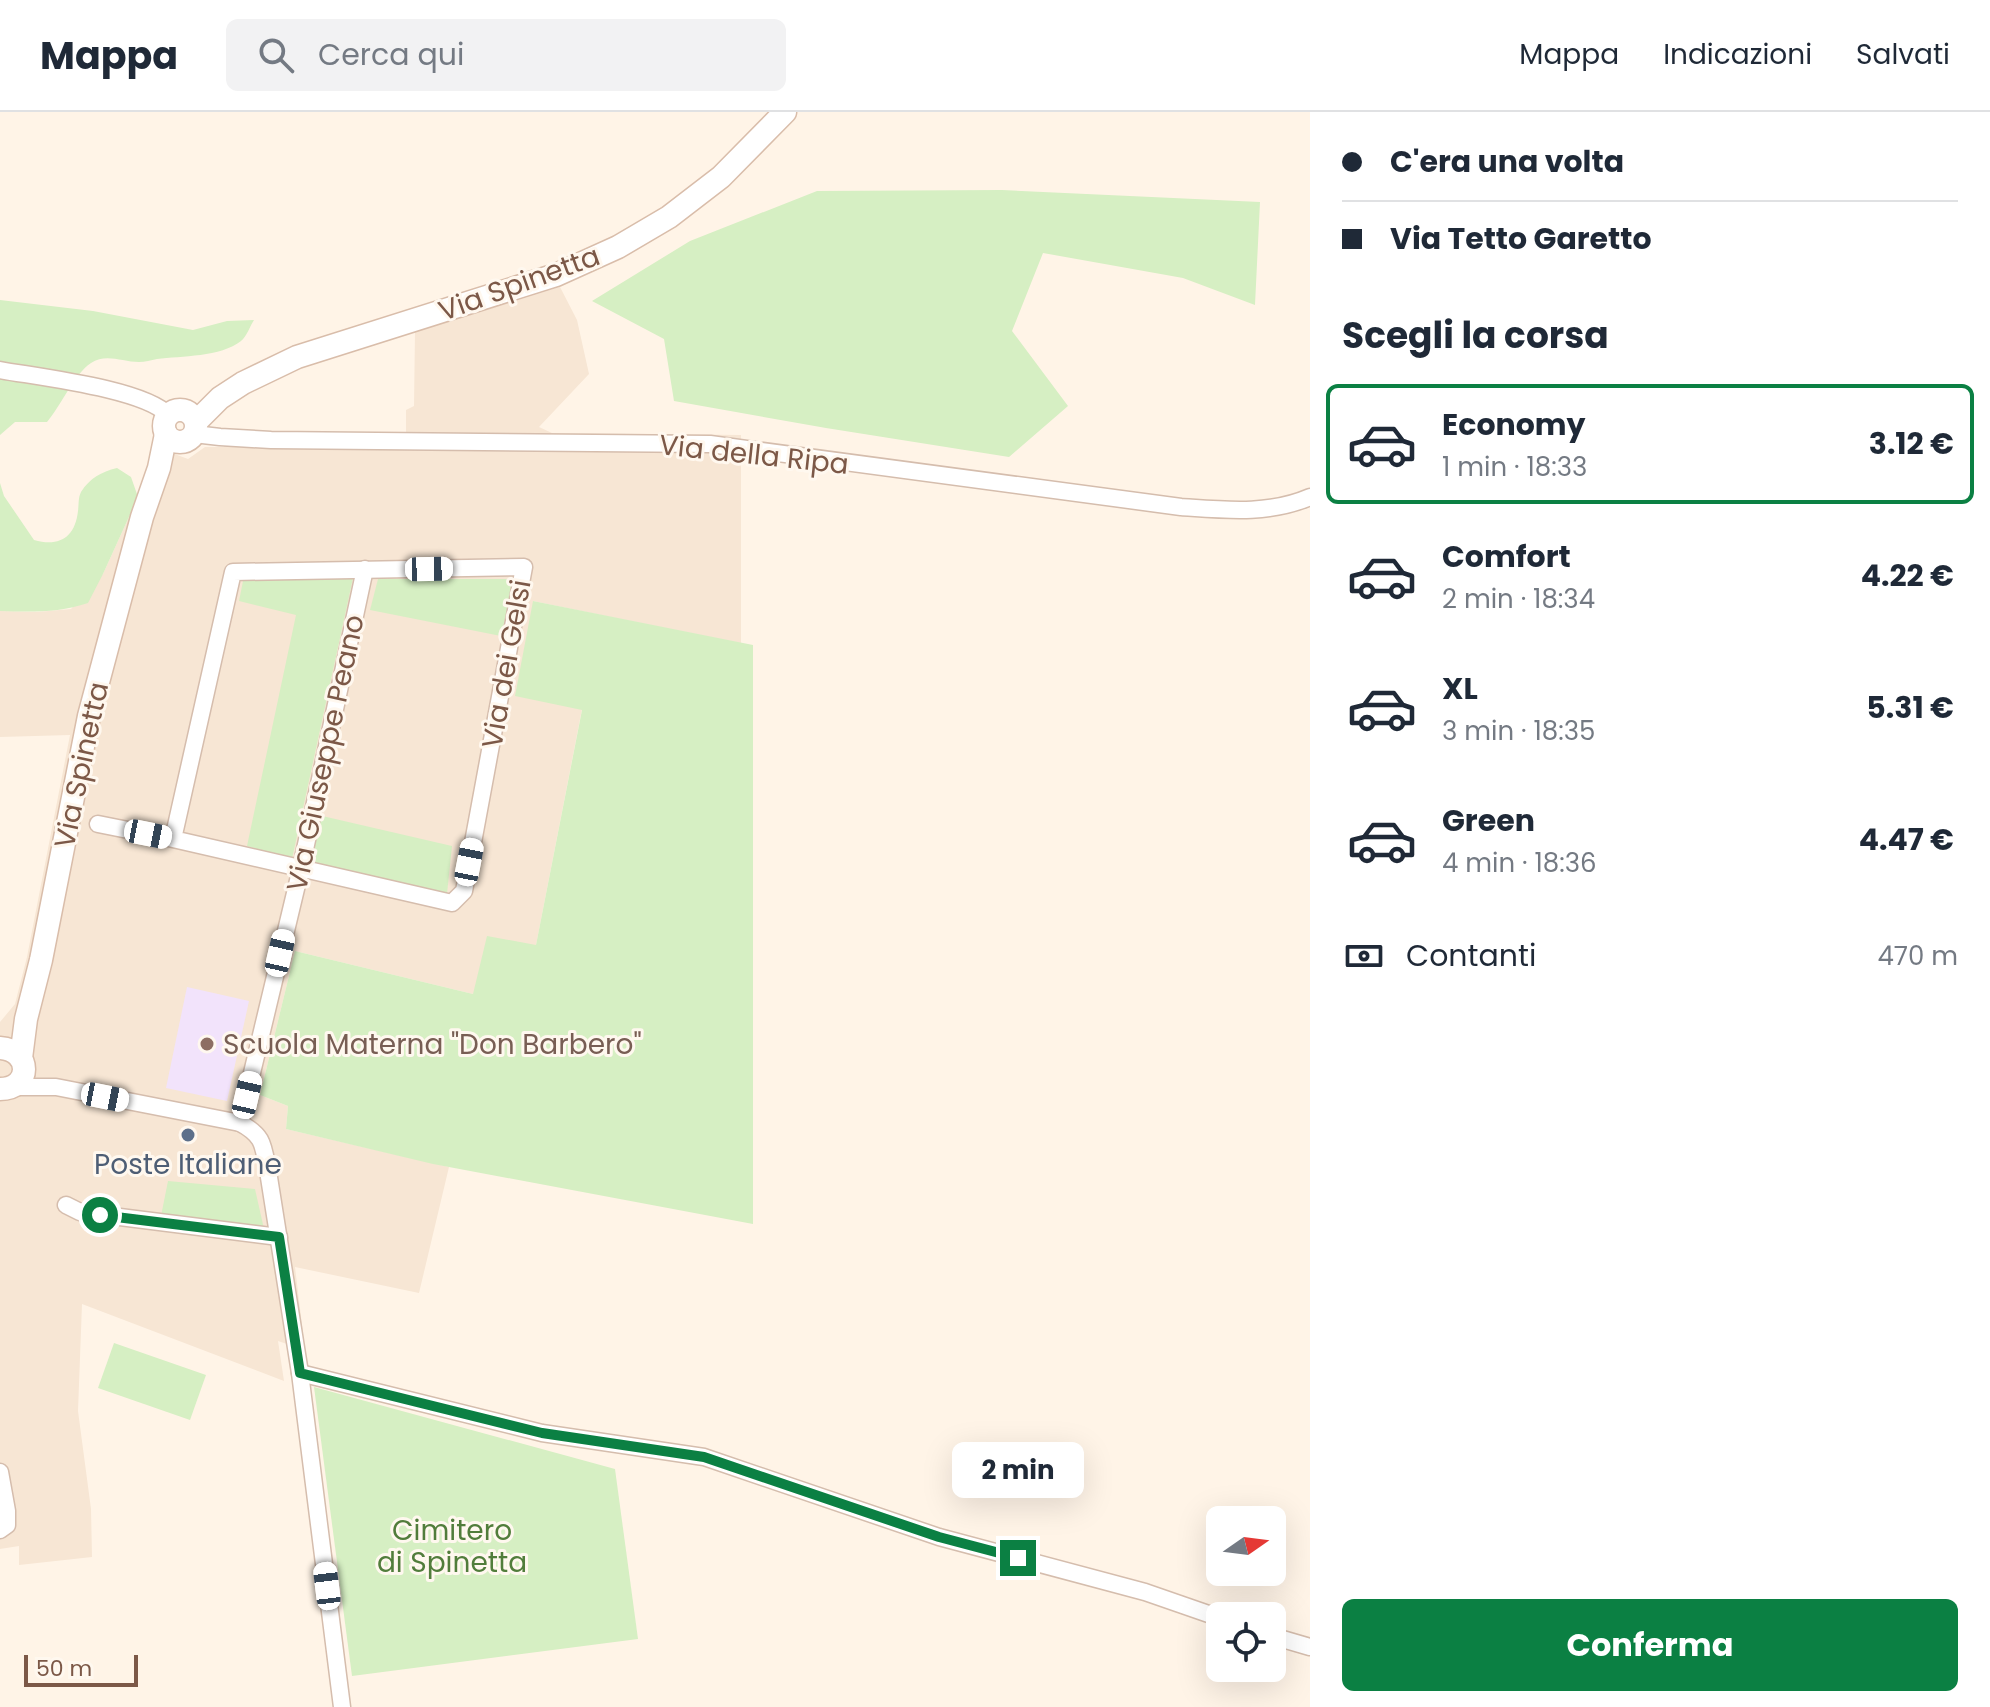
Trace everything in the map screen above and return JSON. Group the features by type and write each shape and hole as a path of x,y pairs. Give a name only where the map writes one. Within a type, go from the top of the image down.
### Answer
{"main road":[{"name":"Via Spinetta","path":"5,1091 22,1077 26,1019 41,960 89,716 142,517 159,468 182,427 257,375 297,357 556,275 618,247 669,217 721,177 785,112"},
{"name":"Via Spinetta","path":"0,1048 26,1019"},
{"path":"0,1048 12,1050 22,1061"}],"street":[{"name":"Via della Ripa","path":"0,370 126,394 159,407 182,427 271,440 710,444 1181,507 1266,510 1310,497"},
{"name":"Via dei Gelsi","path":"173,839 233,572 524,567 464,891 452,903 301,868"},
{"name":"Via Giuseppe Peano","path":"240,1123 301,868 365,569"},
{"path":"98,824 301,868"},
{"path":"22,1061 56,1087"},
{"path":"5,1091 56,1087 240,1123 256,1132 264,1148 300,1373 342,1707"},
{"path":"66,1205 93,1214 279,1237"},
{"path":"300,1373 542,1433 704,1457 939,1537 1145,1592 1206,1613"},
{"path":"0,1472 7,1525 0,1530"},
{"path":"1286,1640 1310,1647"}],"shaded area":[{"path":"560,287 577,320 589,374 539,427 552,433 741,435 741,644 533,601 582,709 536,945 473,994 295,951 260,1095 288,1106 286,1129 449,1167 419,1293 295,1267 305,1350 278,1341 284,1381 82,1304 78,1411 91,1509 92,1557 19,1565 19,1546 0,1549 0,1022 15,1004 27,957 70,735 0,737 0,611 71,609 103,574 138,497 153,446 188,459 205,447 224,447 224,433 406,433 406,410 414,406 415,332"},
{"name":"Scuola Materna \"Don Barbero\"","path":"187,987 249,1001 227,1101 166,1088"}],"green space":[{"path":"1002,190 1260,202 1255,305 1183,278 1043,253 1012,331 1068,406 1009,457 674,401 664,339 592,301 690,241 817,191"},
{"path":"0,300 93,311 193,330 227,321 254,320 241,341 212,353 141,362 108,358 97,360 79,375 47,422 15,422 0,435"},
{"path":"117,468 131,477 138,497 88,603 33,612 0,611 0,483 4,496 34,540 51,542 64,538 73,528 80,494 88,483"},
{"path":"353,578 292,859 247,846 296,615 239,601 243,581"},
{"path":"378,579 514,579 501,636 370,610"},
{"path":"533,601 753,645 753,1224 433,1164 286,1129 288,1106 260,1095 295,951 473,994 487,936 536,945 582,710 515,696"},
{"path":"318,815 452,846 447,894 306,863"},
{"path":"168,1181 255,1189 264,1229 161,1216"},
{"path":"114,1343 206,1375 190,1420 98,1388"},
{"name":"Cimitero di Spinetta","path":"314,1387 615,1469 638,1639 352,1676"}],"place":[{"name":"Scuola Materna \"Don Barbero\"","path":"207,1044"},
{"name":"Poste Italiane","path":"188,1135"}],"route":[{"path":"100,1215 279,1237 300,1373 542,1433 704,1457 939,1537 1018,1558"}]}
